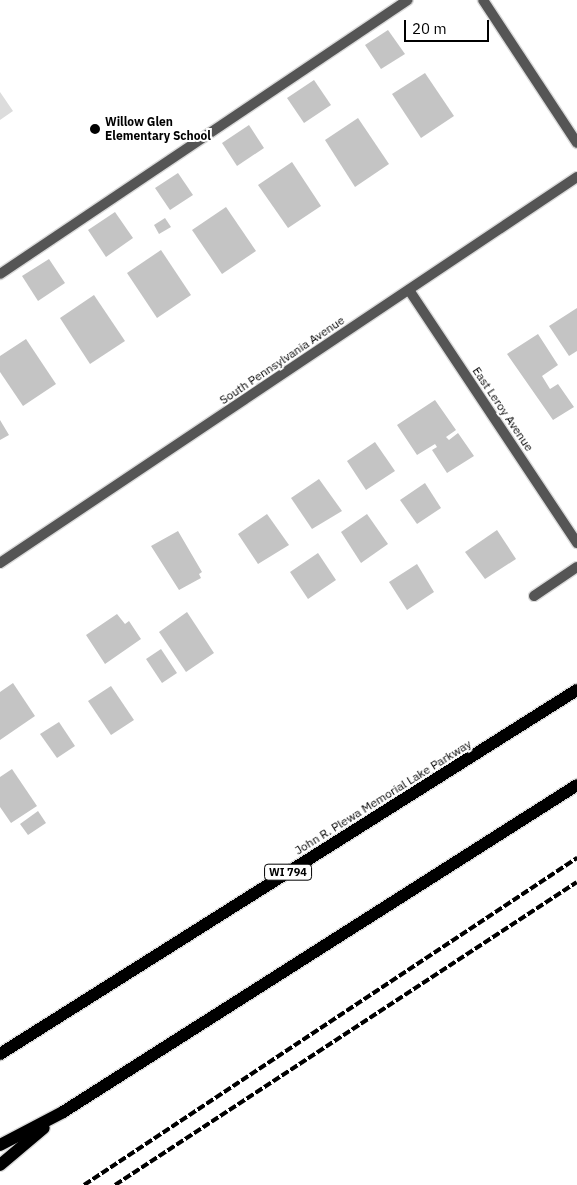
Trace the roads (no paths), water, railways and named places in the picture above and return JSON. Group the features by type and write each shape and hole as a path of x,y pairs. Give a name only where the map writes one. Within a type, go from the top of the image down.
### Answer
{"main road":[{"name":"John R. Plewa Memorial Lake Parkway","path":"0,1054 577,690"},
{"path":"0,1146 63,1112 577,785"},
{"path":"0,1165 63,1112"}],"street":[{"path":"0,274 408,0"},
{"path":"483,0 577,143"},
{"name":"South Pennsylvania Avenue","path":"0,563 577,177"},
{"name":"East Leroy Avenue","path":"408,290 577,543"},
{"path":"534,596 577,567"}],"railway":[{"path":"84,1185 577,858"},
{"path":"115,1185 577,882"}],"place":[{"name":"Willow Glen Elementary School","path":"95,129"}]}
